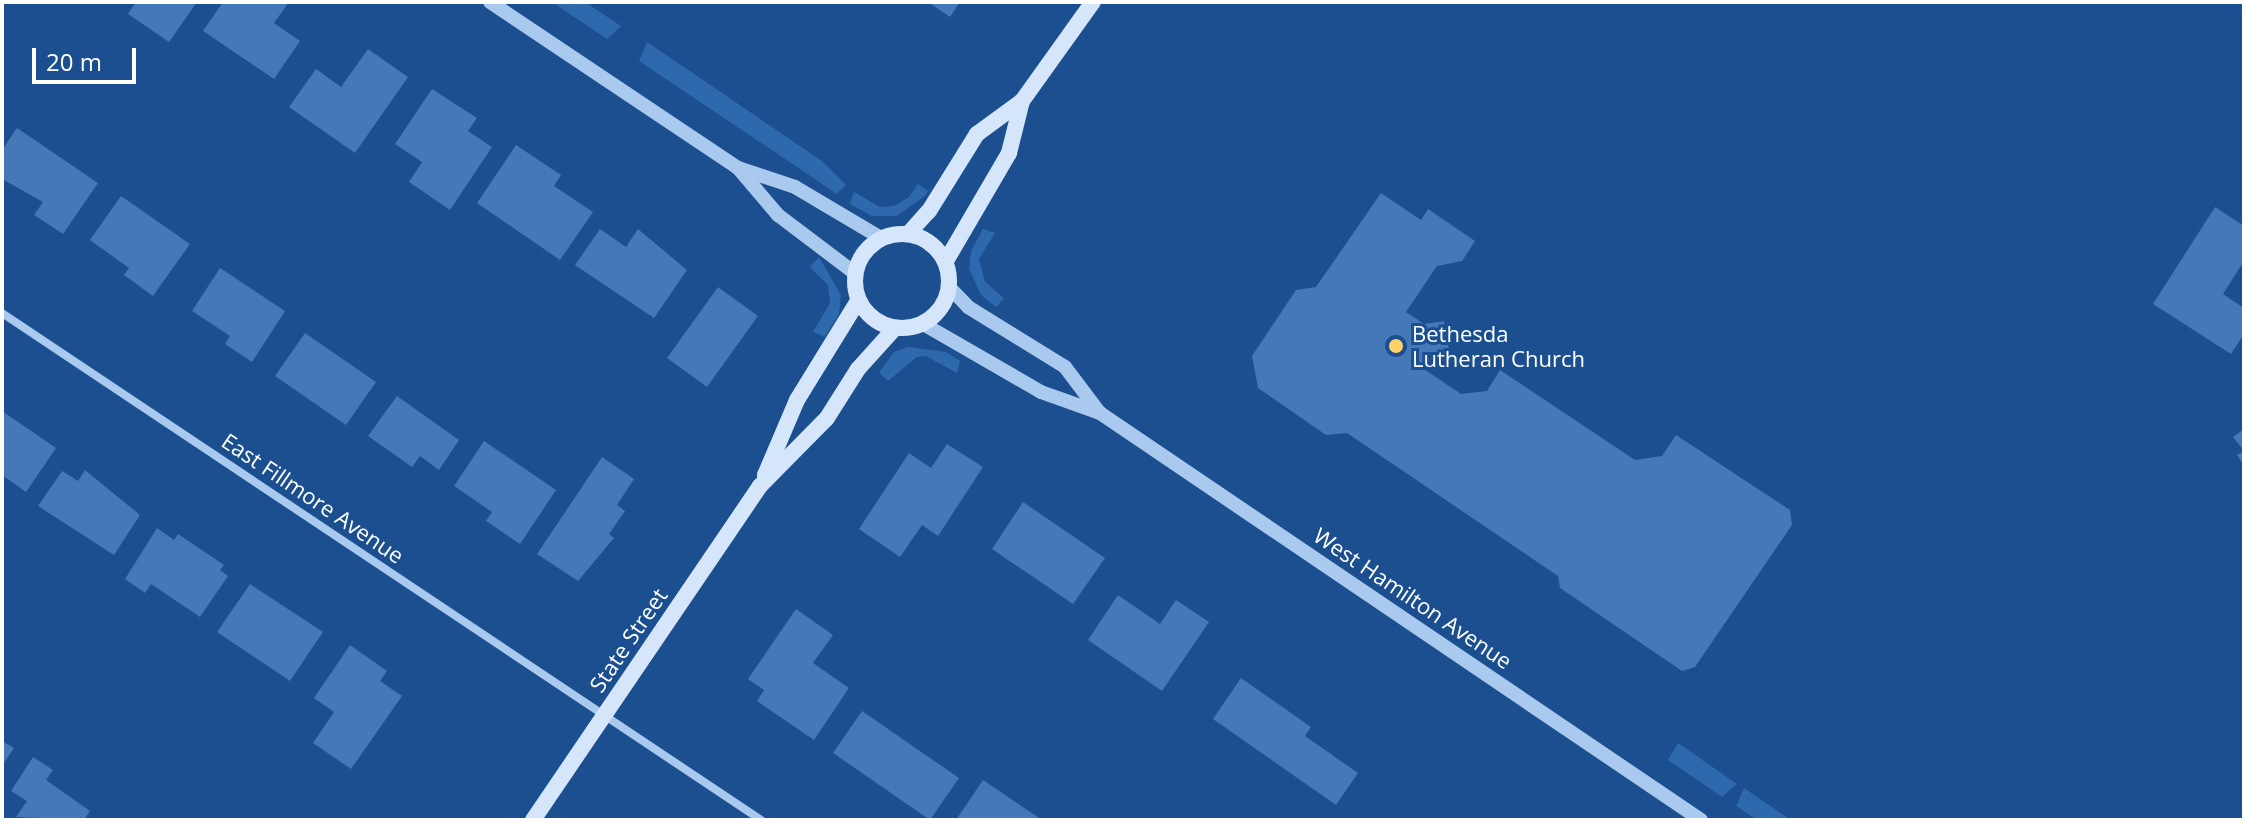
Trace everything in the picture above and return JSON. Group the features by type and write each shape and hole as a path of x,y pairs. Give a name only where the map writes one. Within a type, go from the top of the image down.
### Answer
{"main road":[{"path":"908,234 929,211 977,134 1022,101 1093,2"},
{"path":"946,261 1009,153 1022,101"},
{"path":"908,234 937,248 946,261 949,287 945,302 925,325 895,328 869,314 858,301 856,274 859,260 881,238 908,234"},
{"name":"State Street","path":"760,486 797,400 858,301"},
{"name":"State Street","path":"533,820 760,486 827,418 858,369 895,328"}],"street":[{"path":"490,2 738,168 795,187 881,238"},
{"path":"738,168 778,215 856,274"},
{"name":"West Hamilton Avenue","path":"949,287 968,307 1065,367 1100,413"},
{"name":"East Fillmore Avenue","path":"2,313 761,820"},
{"name":"West Hamilton Avenue","path":"925,325 1041,392 1100,413 1701,820"}],"shaded area":[{"path":"552,2 585,2 621,26 607,39"},
{"path":"647,42 822,161 846,185 837,194 639,61"},
{"path":"918,184 928,191 926,195 897,216 872,216 850,204 854,192 880,207 894,206 909,197"},
{"path":"983,229 995,233 979,259 985,282 1004,298 996,307 981,295 969,269 971,251"},
{"path":"819,257 841,295 839,314 825,337 813,332 830,303 828,285 810,267"},
{"path":"908,347 946,352 960,361 957,373 926,356 917,357 888,381 879,372 894,352"},
{"path":"1678,743 1737,784 1722,797 1668,760"},
{"path":"1744,788 1791,820 1757,820 1736,806"}],"building":[{"path":"136,2 197,2 169,42 128,14"},
{"path":"223,2 289,2 274,23 300,41 274,79 203,31"},
{"path":"928,2 960,2 950,17"},
{"path":"368,49 408,77 355,153 289,107 316,69 341,87"},
{"path":"432,89 477,118 468,131 492,147 450,210 409,182 422,162 395,144"},
{"path":"17,128 98,183 63,234 34,215 43,202 2,179 2,150"},
{"path":"516,145 561,175 554,186 593,212 560,260 477,203"},
{"name":"Bethesda Lutheran Church","path":"1381,193 1421,220 1428,209 1475,241 1462,261 1437,266 1406,312 1424,324 1444,321 1449,351 1429,355 1421,367 1461,394 1487,391 1500,370 1635,460 1662,456 1676,435 1790,510 1792,525 1695,667 1682,671 1560,588 1558,576 1347,433 1326,435 1258,388 1252,356 1296,290 1316,287"},
{"path":"121,196 190,244 153,296 124,275 129,268 90,240"},
{"path":"2215,207 2244,226 2244,261 2223,294 2244,308 2244,334 2231,354 2153,304"},
{"path":"600,229 626,247 638,229 687,270 654,318 575,265"},
{"path":"220,268 285,311 252,362 225,344 230,336 192,311"},
{"path":"718,287 758,316 707,387 667,358"},
{"path":"305,333 376,382 346,425 275,376"},
{"path":"397,396 459,440 439,470 420,456 412,467 368,436"},
{"path":"2,411 56,448 26,492 2,475"},
{"path":"2244,429 2244,451 2233,437"},
{"path":"484,441 556,490 520,544 486,521 492,512 454,486"},
{"path":"947,444 983,467 938,536 922,525 900,557 859,529 909,453 931,468"},
{"path":"2244,451 2244,465 2237,455"},
{"path":"602,457 634,479 617,505 625,511 609,534 614,538 578,581 537,554"},
{"path":"85,470 140,515 114,555 38,506 62,471 78,481"},
{"path":"1023,502 1105,558 1073,604 992,549"},
{"path":"157,528 174,540 178,534 224,565 220,570 228,576 200,617 151,584 145,593 125,579"},
{"path":"250,584 323,632 290,681 217,632"},
{"path":"1118,595 1160,624 1176,600 1209,622 1162,691 1088,640"},
{"path":"796,609 833,635 813,663 849,688 814,740 757,701 764,690 748,679"},
{"path":"350,645 387,671 380,681 402,696 351,769 313,743 334,712 314,698"},
{"path":"1241,678 1311,727 1305,736 1358,773 1336,805 1213,719"},
{"path":"862,711 959,778 930,820 833,753"},
{"path":"2,741 14,748 2,766"},
{"path":"33,757 53,770 46,780 90,811 84,820 16,817 27,801 11,791"},
{"path":"983,780 1014,801 1042,820 956,820"}],"place":[{"name":"Bethesda Lutheran Church","path":"1396,346"}]}
